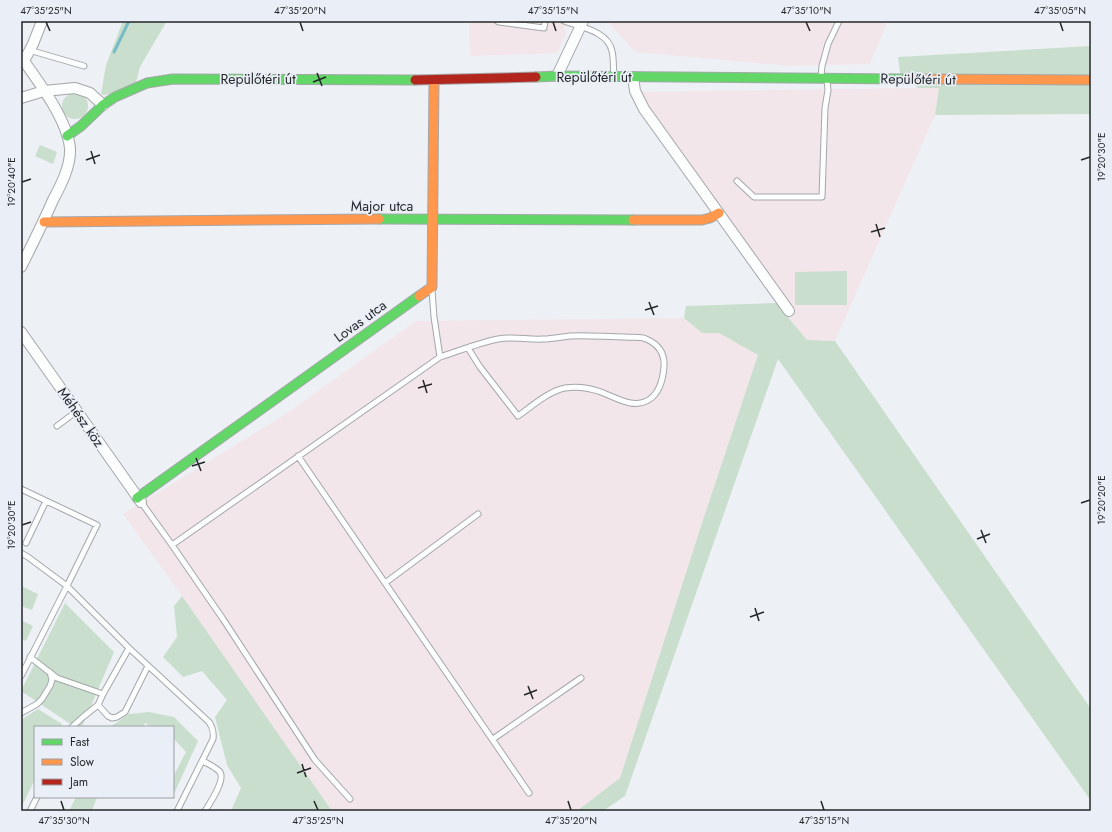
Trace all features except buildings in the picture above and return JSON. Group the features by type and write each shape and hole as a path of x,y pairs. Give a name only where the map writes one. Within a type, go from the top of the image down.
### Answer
{"street":[{"path":"21,266 44,222 63,179 67,168 70,150 67,136 57,112 22,59 29,50 42,21"},
{"path":"557,76 582,24"},
{"name":"Repülőtéri út","path":"67,136 81,126 103,105 120,95 147,82 173,78 434,80 557,76 1091,80"},
{"path":"633,77 635,91 644,109 789,310"},
{"path":"432,287 434,80"},
{"path":"21,98 44,91 75,88 85,90 93,94 103,105"},
{"name":"Major utca","path":"44,222 433,219 702,220 719,213"},
{"name":"Lovas utca","path":"139,500 432,287"},
{"name":"Méhész köz","path":"21,332 139,500"}],"lane":[{"path":"497,21 544,28 545,21"},
{"path":"564,21 582,24 605,38 612,50 614,77"},
{"path":"737,181 754,197 822,197 824,108 828,90 822,66 828,44 839,21"},
{"path":"29,50 84,66"},
{"path":"432,287 434,317 440,357"},
{"path":"172,545 440,357 468,348 497,339 507,337 541,340 581,336 644,338 655,343 662,351 664,362 663,376 658,391 650,399 639,403 633,404 625,402 600,392 582,387 565,388 551,393 518,416 480,367 468,348"},
{"path":"57,426 76,411"},
{"path":"298,456 529,793"},
{"path":"21,490 97,525 21,676"},
{"path":"139,500 223,619 315,760 350,799"},
{"path":"26,543 46,501"},
{"path":"385,583 478,514"},
{"path":"21,553 28,556 67,586 129,648 209,722 214,733 213,739 177,811"},
{"path":"73,726 98,704 129,648"},
{"path":"30,657 57,678 103,694"},
{"path":"98,704 108,716 112,718 125,712 148,666"},
{"path":"21,713 42,700 52,680 50,672"},
{"path":"492,739 581,678"},
{"path":"203,761 220,771 222,776 221,782 205,811"},
{"path":"30,811 36,798"}],"shaded area":[{"path":"469,21 567,21 564,28 566,34 557,53 470,56"},
{"path":"607,21 888,21 870,64 790,66 635,52"},
{"path":"939,88 935,115 835,341 807,340 776,303 637,92"},
{"path":"684,318 702,333 719,333 758,355 620,778 577,811 332,811 123,514 283,416 416,321"}],"green space":[{"path":"123,21 167,21 140,67 136,82 109,94 101,94 106,65"},
{"path":"1091,46 1091,114 935,115 939,88 918,88 900,73 898,57"},
{"path":"75,93 84,97 88,106 84,115 75,119 66,115 62,106 66,97"},
{"path":"40,145 57,152 53,164 35,156"},
{"path":"847,271 847,305 795,305 795,272"},
{"path":"776,303 807,340 835,341 1091,709 1091,801 778,359 625,796 603,811 577,811 620,778 758,355 719,333 702,333 684,318 686,306"},
{"path":"21,586 38,594 32,610 21,606"},
{"path":"182,596 332,811 231,811 241,788 227,765 215,717 227,700 202,671 183,677 163,657 177,637 174,606"},
{"path":"65,603 114,652 82,726 74,726 21,691"},
{"path":"21,620 33,626 26,641 21,638"},
{"path":"38,709 62,724 61,726 34,726 34,781 21,808 21,720"},
{"path":"149,712 174,717 198,741 174,794 174,775 186,752 174,739 174,726 150,726 145,723 144,726 111,726 129,714"},
{"path":"76,798 97,798 92,811 69,811"}],"waterway":[{"path":"114,52 129,21"}],"traffic: fast":[{"path":"536,77 906,79"},
{"path":"67,136 81,126 103,105 115,97 147,83 173,79 415,80"},
{"path":"379,219 633,220"},
{"path":"137,498 419,296"}],"traffic: slow":[{"path":"906,79 1091,80"},
{"path":"419,296 432,287 434,80"},
{"path":"633,220 702,220 719,213"},
{"path":"44,222 379,219"}],"traffic: jam":[{"path":"415,80 536,77"}]}
